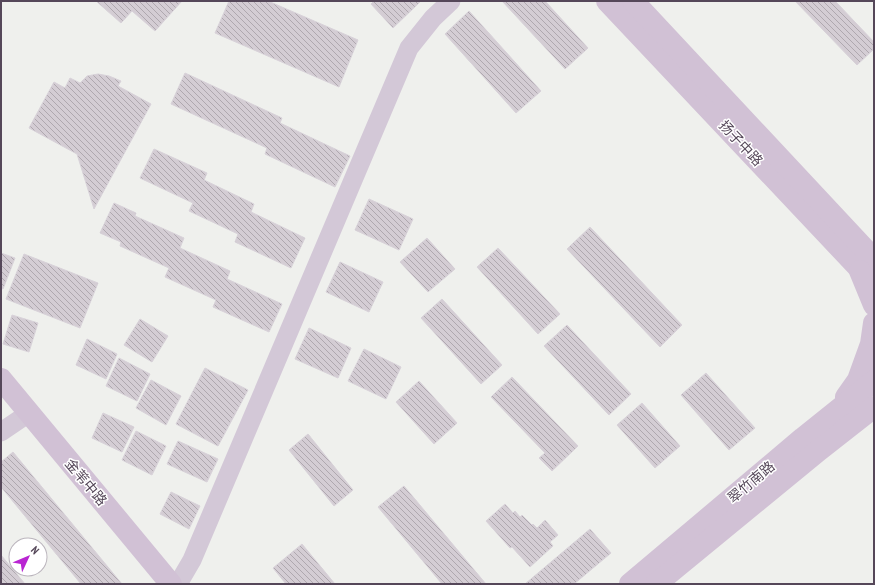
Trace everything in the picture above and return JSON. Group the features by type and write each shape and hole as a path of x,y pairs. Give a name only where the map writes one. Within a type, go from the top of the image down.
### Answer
{"main road":[{"name":"扬子中路","path":"607,1 866,264"},
{"name":"扬子中路","path":"633,1 866,264 874,284"},
{"path":"866,264 874,305"},
{"path":"837,411 858,380 870,344 874,323"},
{"name":"金苇中路","path":"1,379 171,584"},
{"name":"翠竹南路","path":"630,584 803,438 874,381"},
{"name":"翠竹南路","path":"656,584 874,407"}],"street":[{"path":"178,584 192,560 409,48 433,18 451,1"},
{"path":"1,432 29,413"}],"building":[{"path":"96,1 182,1 155,31 132,11 121,23"},
{"path":"229,1 268,1 358,40 339,87 215,33"},
{"path":"374,1 421,1 393,28 371,4"},
{"path":"502,1 545,1 588,48 565,69"},
{"path":"795,1 835,1 874,42 874,49 857,65"},
{"path":"469,11 541,91 516,113 445,34"},
{"path":"185,73 282,118 280,123 350,156 335,187 265,154 267,148 171,104"},
{"path":"98,74 109,76 121,81 118,86 151,104 94,209 77,154 29,128 54,82 65,88 70,78 80,83 87,76"},
{"path":"154,149 207,173 204,180 254,204 251,212 305,238 291,268 235,242 238,234 189,211 193,203 140,178"},
{"path":"369,199 413,219 399,250 355,230"},
{"path":"114,203 136,213 135,216 184,238 180,248 230,271 227,279 282,304 269,332 213,307 216,300 165,277 169,268 120,246 121,242 100,233"},
{"path":"590,227 682,325 660,347 567,249"},
{"path":"427,238 455,269 428,292 400,262"},
{"path":"498,248 560,314 538,334 477,267"},
{"path":"1,253 15,258 3,289 1,288"},
{"path":"24,254 98,283 80,328 6,299"},
{"path":"340,262 383,282 369,312 326,292"},
{"path":"442,299 502,365 481,384 421,318"},
{"path":"12,315 38,323 29,352 3,344"},
{"path":"140,319 168,336 152,362 124,345"},
{"path":"567,325 631,394 609,415 544,346"},
{"path":"309,328 351,348 338,378 295,359"},
{"path":"87,339 117,354 106,379 76,365"},
{"path":"364,349 401,367 386,399 348,381"},
{"path":"119,358 150,374 137,401 106,386"},
{"path":"205,368 248,390 218,446 176,424"},
{"path":"706,373 755,428 729,450 681,395"},
{"path":"512,377 578,446 552,471 539,458 545,453 491,397"},
{"path":"151,380 181,396 166,425 136,408"},
{"path":"419,381 457,423 434,444 396,402"},
{"path":"642,403 680,446 655,468 617,425"},
{"path":"103,413 134,427 122,452 92,438"},
{"path":"136,431 166,446 152,475 122,460"},
{"path":"308,434 353,490 334,506 289,450"},
{"path":"178,441 218,459 207,482 167,464"},
{"path":"13,452 122,584 81,584 48,544 48,537 42,537 1,487 1,462"},
{"path":"404,486 486,584 442,584 378,507"},
{"path":"171,492 200,506 189,529 160,514"},
{"path":"505,504 513,513 515,511 520,517 522,515 537,528 545,520 558,535 550,542 553,546 530,567 512,547 510,548 486,521"},
{"path":"590,529 611,553 574,584 525,584"},
{"path":"302,544 335,584 286,584 273,568"},
{"path":"1,555 8,563 8,577 19,577 25,584 1,584"}]}
